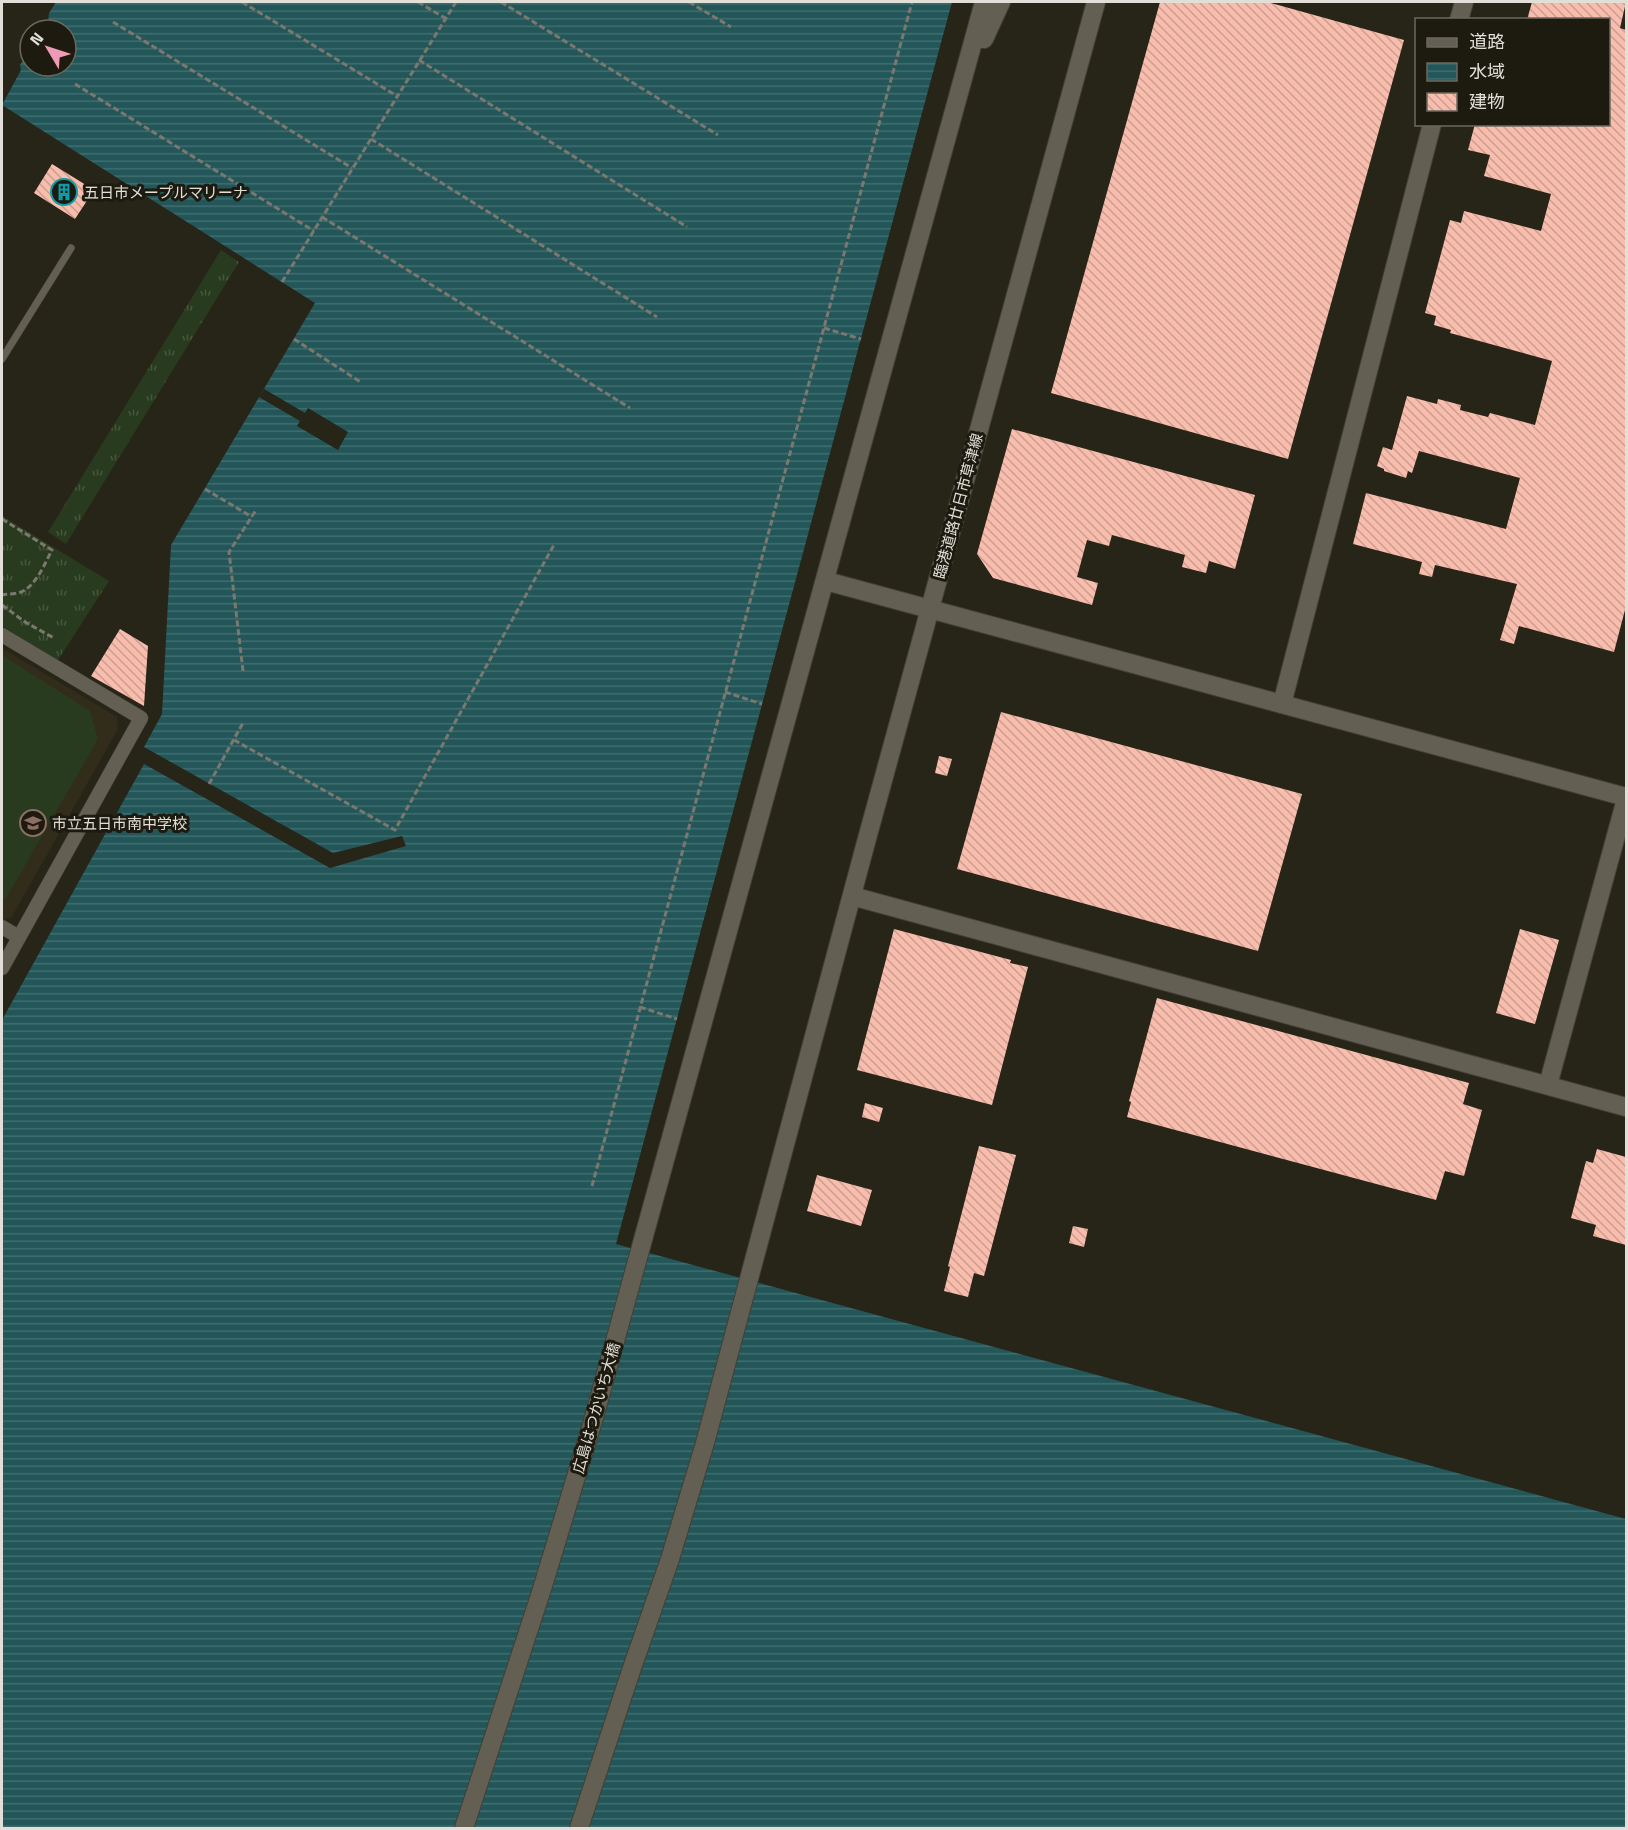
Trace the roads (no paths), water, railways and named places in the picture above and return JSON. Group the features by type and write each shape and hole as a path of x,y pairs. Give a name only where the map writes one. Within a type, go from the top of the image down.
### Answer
{"street":[{"path":"984,2 826,581 1626,798 1548,1085"},
{"path":"946,139 992,17 1001,2"},
{"name":"臨港道路廿日市草津線","path":"579,1828 670,1559 705,1443 1096,2"},
{"path":"1460,18 1464,2"},
{"path":"1282,704 1431,126"},
{"name":"広島はつかいち大橋","path":"464,1828 542,1588 593,1421 826,581"},
{"path":"2,635 141,718 2,968"},
{"path":"852,896 1626,1107"},
{"path":"2,927 19,937"}],"lane":[{"path":"2,359 71,248"}],"water":[{"path":"56,2 952,2 616,1244 1626,1519 1626,1828 2,1828 2,1020 144,764 330,868 406,846 402,836 333,853 144,747 162,714 171,545 315,303 2,105 18,76 18,78 78,78 78,18 48,18"}],"place":[{"name":"五日市メープルマリーナ","path":"64,192"},
{"name":"市立五日市南中学校","path":"33,823"}]}
